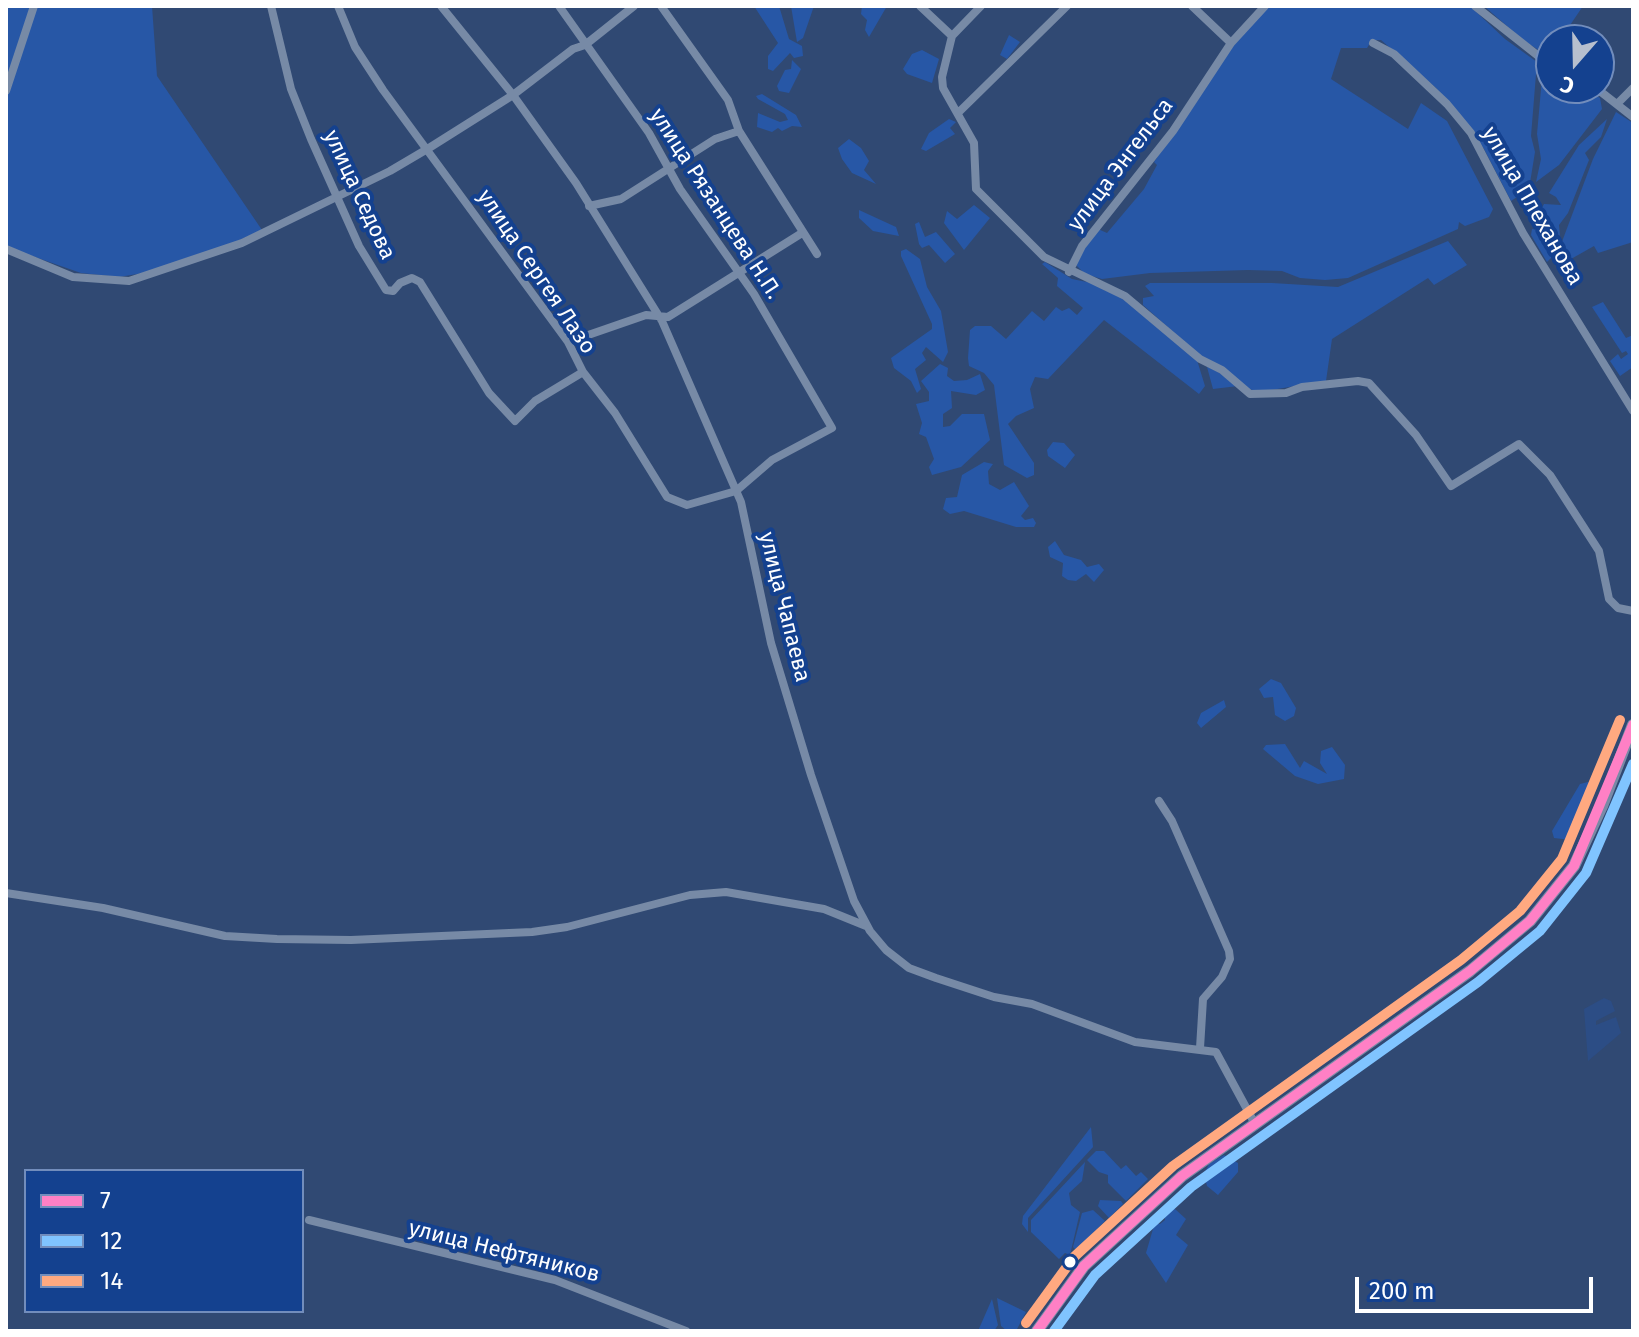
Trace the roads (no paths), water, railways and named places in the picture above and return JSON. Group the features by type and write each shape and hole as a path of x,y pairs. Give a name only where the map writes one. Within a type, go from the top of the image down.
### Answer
{"highway":[{"path":"1037,1331 1075,1276 1146,1206 1470,971 1530,921 1574,866 1602,806 1633,725"}],"street":[{"path":"6,91 34,6"},
{"name":"улица Седова","path":"271,6 291,89 359,246 386,290 393,291 400,283 412,278 420,282 472,360 489,393 515,421 535,401 583,372"},
{"name":"улица Сергея Лазо","path":"338,6 355,47 568,342 583,372 672,501 687,505 736,491"},
{"name":"улица Чапаева","path":"441,6 513,95 659,316 736,491 771,643 832,842 867,926 886,950 909,968 936,978 994,997 1032,1004 1135,1042 1200,1048"},
{"name":"улица Рязанцева Н.П.","path":"559,6 671,168 680,189 809,384 832,428 772,460 736,491"},
{"path":"6,249 73,277 129,281 242,243 390,171 429,148 513,95 634,6"},
{"path":"661,6 728,100 739,131 817,254"},
{"path":"920,6 952,36"},
{"path":"981,6 952,36 942,77 948,98 959,112 977,155 978,192 1044,257 1069,272 1103,282 1125,296 1200,359 1230,376 1250,394 1286,393 1302,387 1358,381 1369,383 1416,435 1451,486 1519,444 1550,475 1599,551 1609,599 1618,608 1633,611"},
{"path":"959,112 1067,6"},
{"path":"1192,6 1231,43"},
{"name":"улица Энгельса","path":"1069,272 1082,246 1173,131 1231,43 1265,6"},
{"path":"1475,6 1535,53"},
{"name":"улица Плеханова","path":"1373,43 1394,54 1447,104 1471,133 1523,233 1633,411"},
{"path":"1618,103 1633,88"},
{"path":"1615,101 1633,117"},
{"path":"589,206 621,199 715,139 739,131"},
{"path":"568,342 646,315 668,317 802,233"},
{"path":"1159,801 1172,821 1229,951 1230,959 1222,977 1203,999 1200,1048 1210,1049 1222,1058 1255,1124"},
{"path":"6,893 103,908 225,936 277,939 351,940 532,932 567,927 690,895 726,892 824,909 867,926"},
{"name":"улица Нефтяников","path":"309,1220 555,1280 686,1331"}]}
